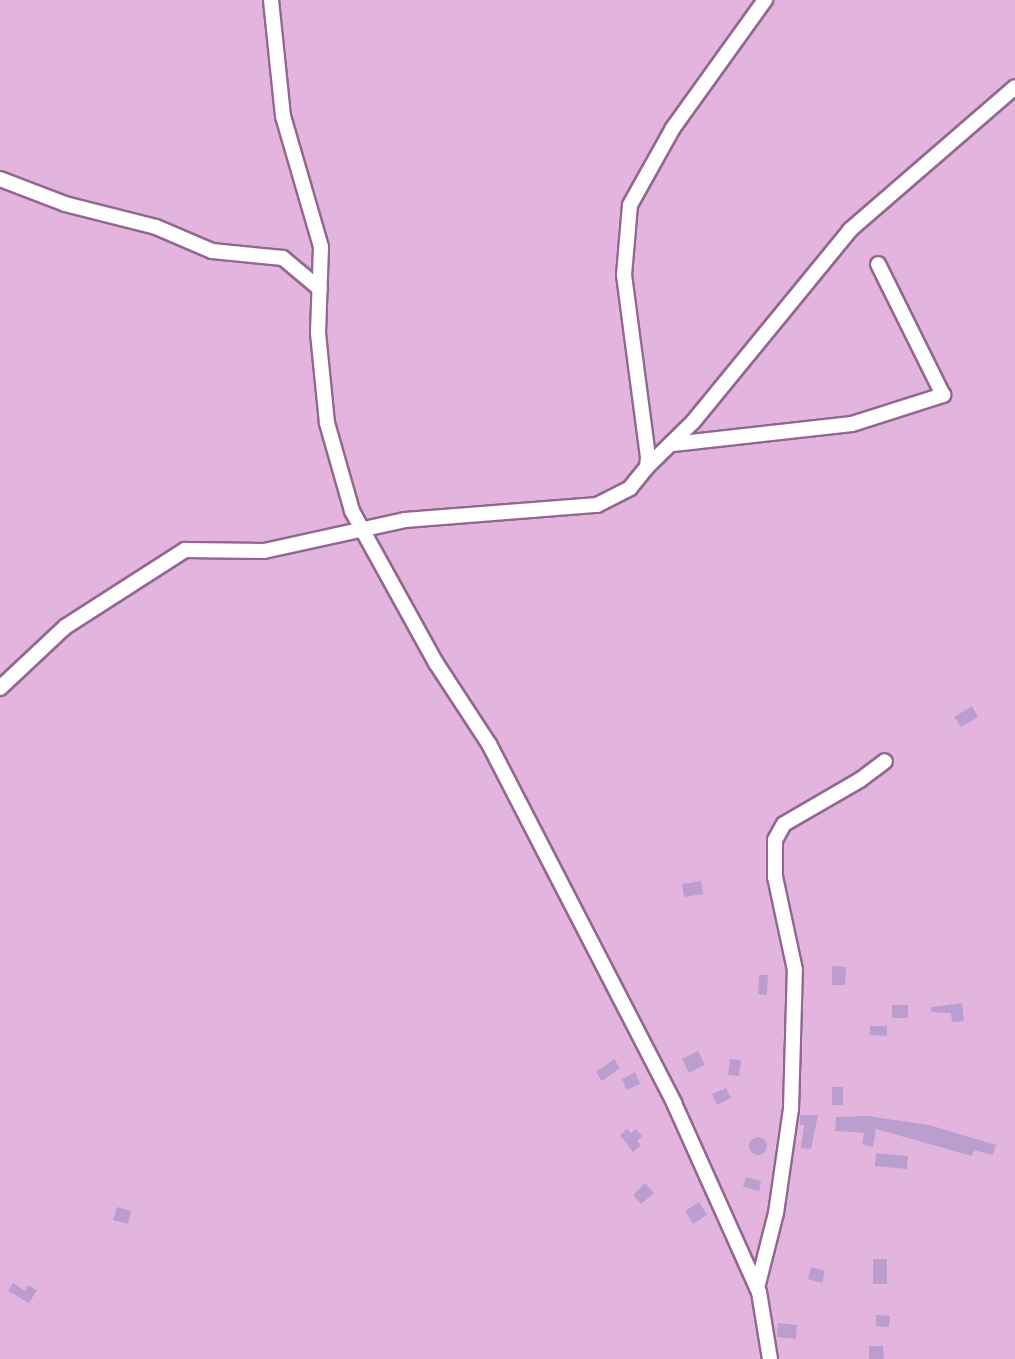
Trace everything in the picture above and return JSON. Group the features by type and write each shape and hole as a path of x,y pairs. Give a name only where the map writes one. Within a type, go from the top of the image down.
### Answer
{"street":[{"path":"271,0 284,116 319,239 318,333 327,423 352,511 436,663 489,744 674,1103 757,1288 770,1359"},
{"path":"647,467 643,400 624,275 627,217 673,128 765,0"},
{"path":"0,688 65,627 181,551 264,551 405,520 597,505 631,488 647,467 673,444 850,230 1015,87"},
{"path":"0,179 65,204 156,227 212,250 283,258 320,289"},
{"path":"673,444 852,424 943,395 878,264"},
{"path":"757,1288 776,1213 791,1109 795,970 775,877 775,840 784,824 845,790 885,761"}],"building":[{"path":"972,706 978,717 961,727 954,717"},
{"path":"701,881 703,894 684,897 682,884"},
{"path":"832,966 846,967 845,985 832,985"},
{"path":"759,975 768,975 767,995 758,994"},
{"path":"962,1003 964,1021 952,1022 951,1013 931,1012 931,1007"},
{"path":"892,1005 908,1005 908,1018 892,1018"},
{"path":"870,1026 887,1026 887,1036 870,1035"},
{"path":"698,1051 705,1065 689,1073 682,1059"},
{"path":"614,1059 620,1068 602,1081 596,1072"},
{"path":"730,1059 741,1060 739,1076 728,1075"},
{"path":"635,1072 640,1084 627,1090 622,1079"},
{"path":"832,1087 843,1087 843,1105 832,1105"},
{"path":"726,1088 731,1098 717,1105 712,1094"},
{"path":"800,1115 818,1115 811,1149 801,1148 804,1125 800,1125"},
{"path":"867,1116 929,1125 996,1145 993,1155 974,1150 972,1156 876,1129 873,1147 862,1144 864,1133 835,1131 836,1117"},
{"path":"627,1129 631,1133 636,1129 642,1136 637,1141 641,1145 633,1152 620,1135"},
{"path":"754,1137 762,1137 767,1146 765,1153 754,1155 749,1150 749,1142"},
{"path":"876,1153 908,1156 907,1169 875,1166"},
{"path":"746,1177 761,1181 759,1191 743,1187"},
{"path":"645,1183 654,1193 641,1204 633,1195"},
{"path":"699,1202 707,1215 693,1224 685,1211"},
{"path":"117,1207 131,1211 128,1224 113,1220"},
{"path":"873,1259 887,1259 887,1284 873,1284"},
{"path":"811,1267 825,1271 822,1283 808,1279"},
{"path":"13,1283 25,1291 28,1285 37,1290 29,1303 8,1291"},
{"path":"876,1315 890,1316 889,1327 876,1326"},
{"path":"778,1323 797,1325 796,1339 777,1337"},
{"path":"869,1346 883,1346 884,1359 869,1359"}]}
